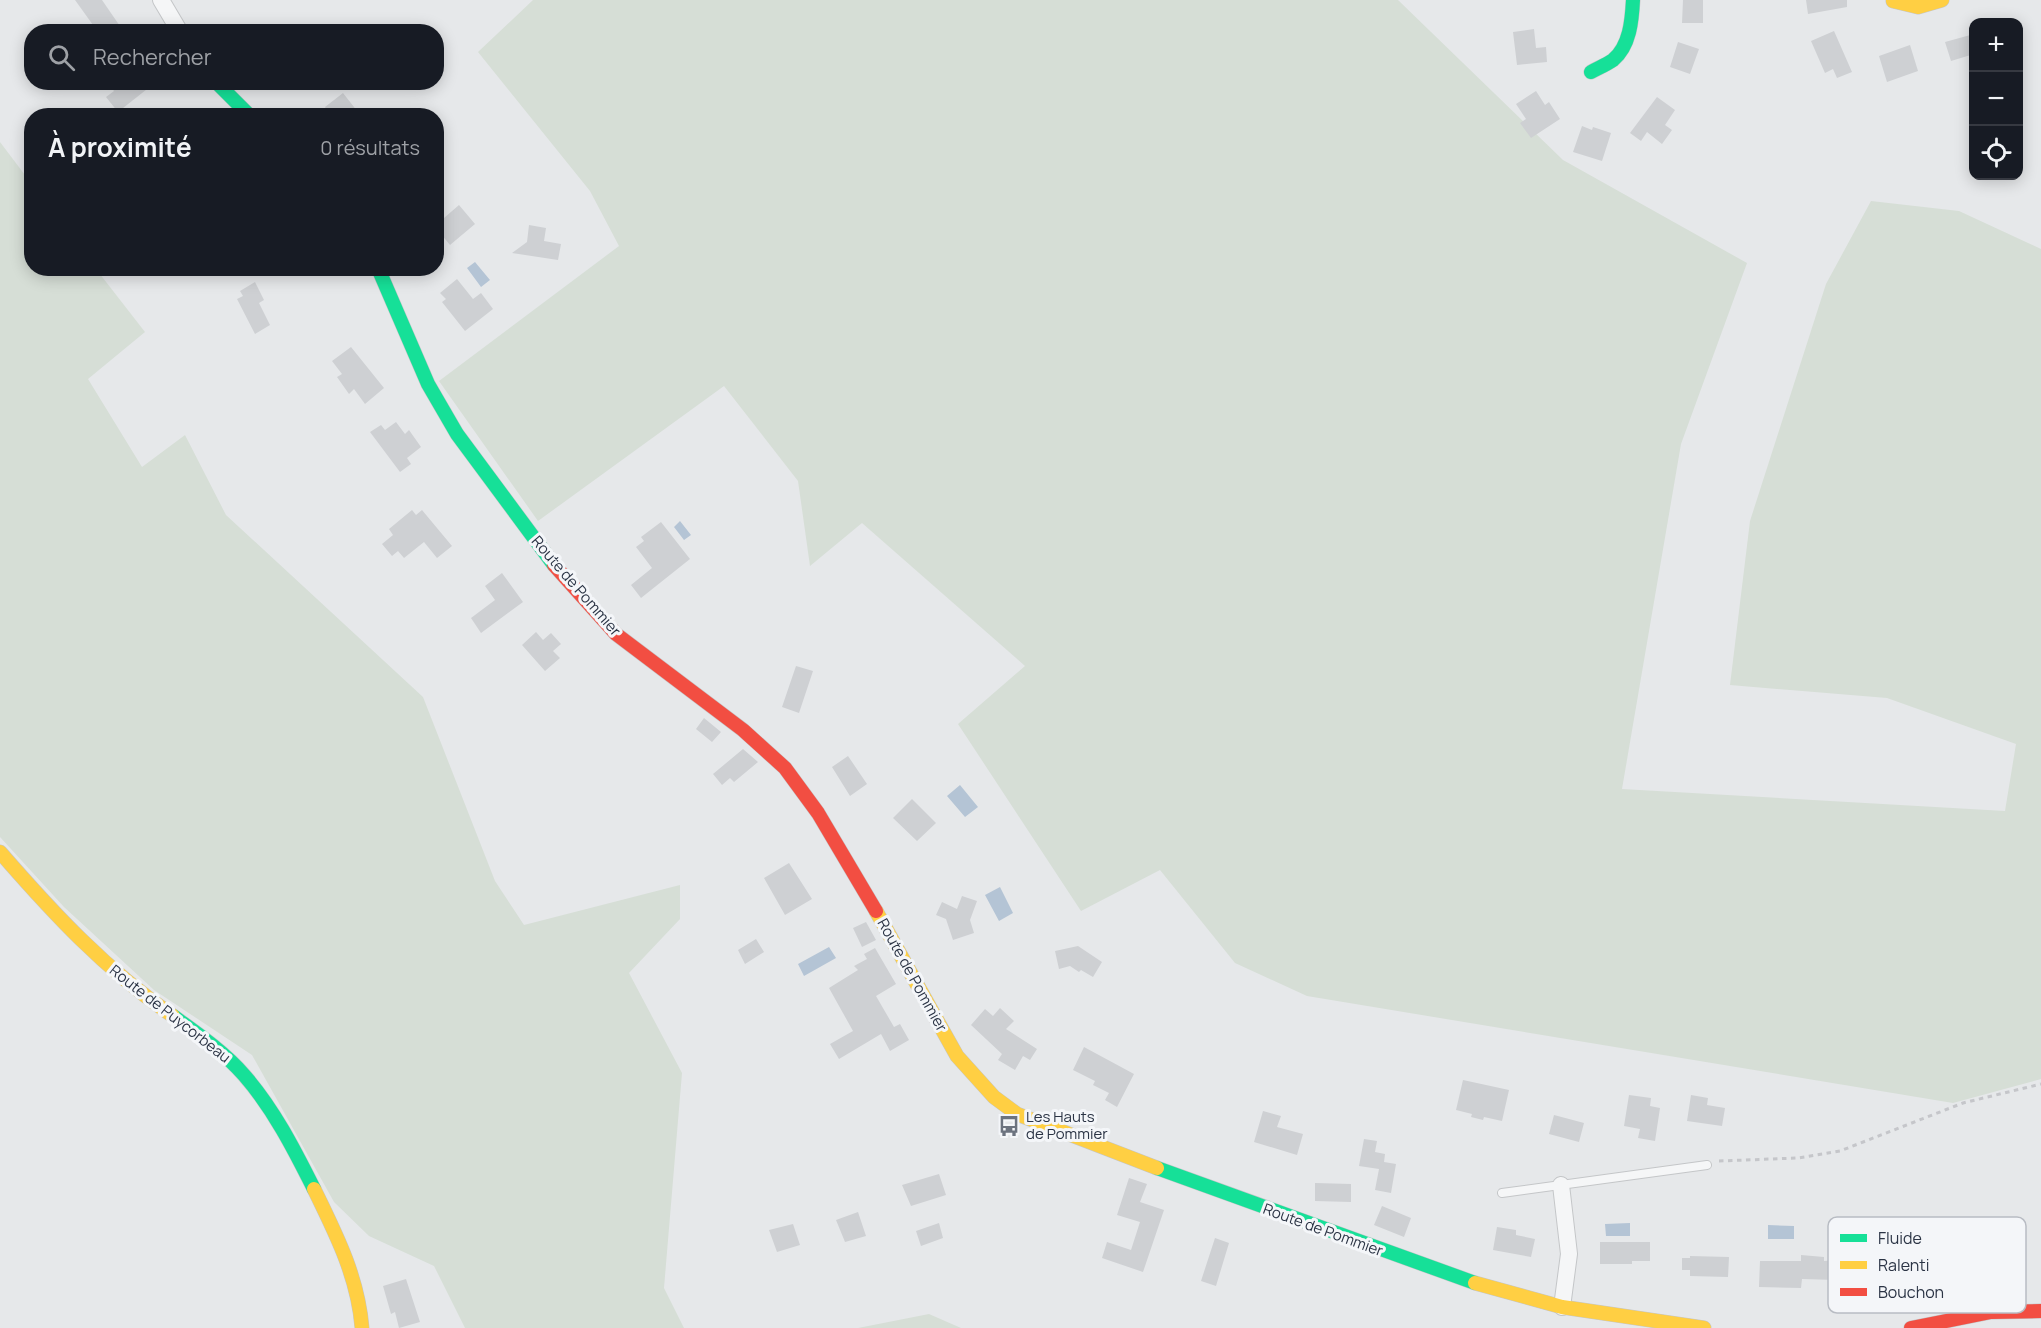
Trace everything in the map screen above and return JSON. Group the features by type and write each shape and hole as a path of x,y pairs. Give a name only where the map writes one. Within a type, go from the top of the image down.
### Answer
{"street":[{"path":"161,0 175,24"},
{"path":"1591,72 1616,58 1631,24 1633,0"},
{"path":"1893,1 1918,7 1942,0"},
{"path":"224,90 242,108"},
{"name":"Route de Pommier","path":"381,276 428,384 457,434 549,561 616,634 743,730 785,768 818,813 866,892 957,1056 976,1080 994,1097 1017,1114 1055,1130 1288,1217 1486,1287 1562,1307 1704,1328"},
{"name":"Route de Puycorbeau","path":"0,852 47,906 87,946 134,988 201,1035 244,1075 293,1147 342,1246 354,1279 362,1315 362,1328"},
{"path":"1561,1185 1569,1254 1562,1307"},
{"path":"2026,1311 2041,1311"},
{"path":"1911,1328 1978,1313"}],"lane":[{"path":"1502,1193 1707,1165"}],"path":[{"path":"1707,1165 1720,1161 1798,1158 1840,1151 1963,1103 2041,1084"}],"shaded area":[{"path":"533,0 1398,0 1563,160 1747,263 1681,444 1622,789 2005,811 2016,744 1887,698 1730,685 1750,521 1826,284 1871,201 1959,211 2041,249 2041,1079 1953,1103 1307,996 1235,963 1160,870 1081,911 958,724 1025,666 862,523 810,566 798,481 724,386 538,521 439,381 619,246 590,191 478,52"},
{"path":"0,142 24,174 24,276 101,276 145,332 88,379 142,467 185,435 226,515 423,697 495,881 524,925 680,885 680,919 629,973 682,1073 664,1288 684,1328 465,1328 434,1266 369,1236 334,1202 252,1055 154,990 64,907 0,837"},
{"path":"929,1314 961,1328 858,1328"}],"water":[{"path":"475,262 490,280 481,287 467,268"},
{"path":"680,521 691,535 684,540 674,527"},
{"path":"960,785 978,807 965,817 947,796"},
{"path":"1000,887 1013,913 999,921 985,895"},
{"path":"829,947 836,958 804,976 798,964"},
{"path":"1630,1223 1630,1236 1606,1236 1605,1224"},
{"path":"1768,1225 1794,1226 1794,1239 1768,1239"}],"building":[{"path":"75,0 102,0 118,24 92,24"},
{"path":"1683,0 1703,0 1703,23 1682,23"},
{"path":"1806,0 1847,0 1847,7 1808,14"},
{"path":"1534,29 1536,48 1546,47 1547,62 1517,65 1513,32"},
{"path":"1834,31 1852,72 1837,78 1833,69 1825,73 1811,41"},
{"path":"1969,35 1969,56 1951,61 1945,42"},
{"path":"1678,42 1699,49 1690,74 1670,67"},
{"path":"1910,45 1918,71 1887,82 1879,56"},
{"path":"146,90 123,108 115,108 106,97 114,91"},
{"path":"1536,91 1545,105 1549,102 1560,119 1531,138 1520,123 1526,119 1516,104"},
{"path":"343,93 355,108 326,108"},
{"path":"1657,97 1675,110 1665,125 1672,130 1662,144 1647,132 1641,141 1630,133"},
{"path":"1582,126 1611,133 1602,161 1573,152"},
{"path":"459,205 475,224 450,245 444,238 444,218"},
{"path":"529,225 546,228 544,241 561,244 558,260 512,253 527,242"},
{"path":"457,279 473,299 481,293 493,309 465,331 442,302 446,299 440,293"},
{"path":"255,282 264,300 259,303 270,325 255,334 237,299 243,296 240,291"},
{"path":"351,347 384,388 365,404 354,389 349,394 337,377 342,374 332,361"},
{"path":"396,422 405,434 409,430 421,447 407,458 411,464 400,472 370,432 381,425 385,430"},
{"path":"412,510 416,515 422,510 452,546 437,558 424,542 404,558 398,551 392,556 382,544 393,535 389,529"},
{"path":"661,522 690,559 641,598 631,585 652,568 636,547 644,541 641,537"},
{"path":"502,573 523,602 481,633 471,618 495,600 485,586"},
{"path":"536,632 543,640 551,633 561,644 553,651 560,658 545,671 522,645"},
{"path":"796,666 813,671 799,713 782,707"},
{"path":"704,718 721,732 712,742 696,729"},
{"path":"743,749 758,762 734,782 730,778 722,785 713,774"},
{"path":"848,756 867,784 850,796 832,767"},
{"path":"912,799 936,823 917,841 893,818"},
{"path":"789,863 812,899 785,915 764,878"},
{"path":"962,896 977,901 970,920 974,933 953,940 946,919 936,915 942,902 957,909"},
{"path":"866,922 876,940 862,947 853,928"},
{"path":"756,939 764,952 745,964 738,950"},
{"path":"1078,946 1102,962 1093,977 1070,966 1059,969 1055,951"},
{"path":"875,948 896,984 876,996 894,1027 900,1024 909,1040 890,1051 881,1034 839,1059 830,1044 853,1031 829,988 858,970 854,966 867,959 864,954"},
{"path":"1000,1008 1014,1021 1006,1029 1037,1049 1030,1060 1023,1056 1015,1070 998,1060 1002,1054 971,1025 985,1009 993,1016"},
{"path":"1084,1047 1134,1074 1117,1107 1105,1100 1109,1093 1093,1085 1095,1081 1073,1070"},
{"path":"1463,1080 1509,1090 1502,1121 1484,1117 1483,1120 1471,1117 1472,1114 1456,1110"},
{"path":"1629,1095 1651,1098 1650,1106 1660,1108 1655,1141 1638,1138 1640,1129 1624,1126"},
{"path":"1691,1095 1708,1098 1707,1105 1725,1108 1722,1126 1687,1121"},
{"path":"1263,1111 1281,1116 1277,1127 1303,1134 1297,1155 1254,1142"},
{"path":"1554,1115 1584,1123 1579,1142 1549,1134"},
{"path":"1364,1139 1377,1141 1375,1152 1385,1154 1384,1162 1396,1164 1391,1193 1375,1190 1379,1169 1359,1166"},
{"path":"939,1174 946,1195 911,1206 902,1185"},
{"path":"1129,1178 1147,1184 1140,1202 1164,1210 1143,1272 1102,1258 1107,1242 1131,1250 1140,1222 1117,1215"},
{"path":"1315,1183 1351,1184 1351,1202 1315,1201"},
{"path":"1382,1206 1411,1218 1404,1237 1374,1225"},
{"path":"858,1212 866,1236 845,1242 836,1220"},
{"path":"939,1223 943,1238 921,1246 916,1231"},
{"path":"793,1224 800,1245 777,1252 769,1230"},
{"path":"1497,1227 1516,1230 1516,1235 1535,1239 1531,1257 1493,1250"},
{"path":"1215,1238 1229,1243 1216,1286 1201,1281"},
{"path":"1600,1242 1650,1242 1650,1261 1632,1261 1632,1264 1600,1264"},
{"path":"1801,1255 1824,1257 1824,1261 1828,1261 1828,1280 1802,1279 1801,1288 1759,1287 1760,1261 1801,1261"},
{"path":"1690,1256 1729,1257 1728,1277 1690,1276 1690,1270 1682,1270 1682,1258 1690,1258"},
{"path":"406,1279 420,1322 399,1328 395,1312 391,1314 383,1286"}],"traffic: fast":[{"path":"1591,72 1613,60 1623,48 1631,24 1633,0"},
{"path":"224,90 242,108"},
{"path":"381,276 428,384 457,434 554,565"},
{"path":"173,1016 219,1051 255,1088 282,1129 314,1189"},
{"path":"1157,1168 1475,1283"}],"traffic: slow":[{"path":"1893,1 1918,7 1942,0"},
{"path":"0,852 81,940 125,980 173,1016"},
{"path":"876,911 957,1056 994,1097 1017,1114 1157,1168"},
{"path":"314,1189 338,1239 351,1273 362,1328"},
{"path":"1475,1283 1562,1307 1704,1328"}],"traffic: jam":[{"path":"554,565 616,634 743,730 785,768 818,813 876,911"},
{"path":"2026,1311 2041,1311"},
{"path":"1911,1328 1986,1313"}],"place":[{"name":"Les Hauts de Pommier","path":"1009,1126"}]}
